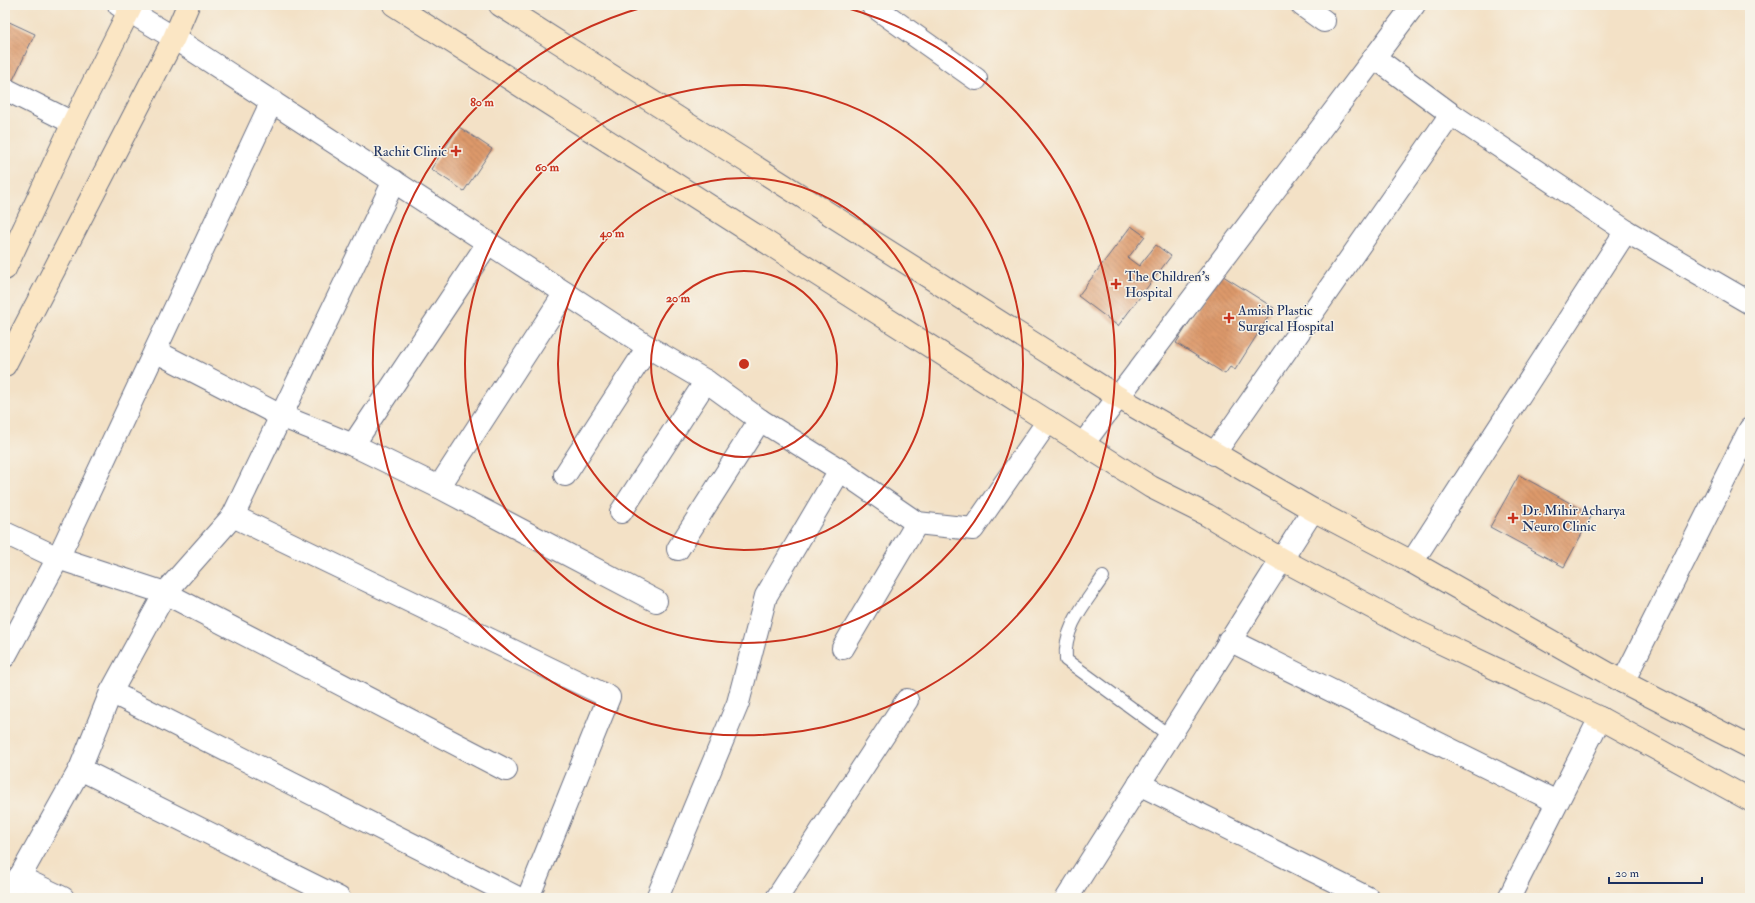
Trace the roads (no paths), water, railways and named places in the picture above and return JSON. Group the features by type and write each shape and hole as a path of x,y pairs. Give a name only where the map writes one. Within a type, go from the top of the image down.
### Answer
{"main road":[{"path":"5,365 174,38 188,5"},
{"path":"394,5 1151,487 1206,515 1281,559 1418,632 1600,718 1750,800"},
{"path":"500,5 1118,397 1214,454 1313,510 1412,562 1623,682 1750,746"},
{"path":"5,269 127,7"}],"street":[{"path":"872,5 976,79"},
{"path":"1302,5 1324,21"},
{"path":"1083,444 1414,5"},
{"path":"127,7 648,347 706,381 760,420 840,470 918,523 973,529 1048,421"},
{"path":"1374,57 1451,114 1626,231 1750,303"},
{"path":"5,89 73,123"},
{"path":"5,656 58,558 272,101"},
{"path":"1214,454 1451,114"},
{"path":"8,898 80,769 111,692 165,593 233,516 394,181"},
{"path":"1412,562 1626,231"},
{"path":"353,445 488,243"},
{"path":"439,487 565,293"},
{"path":"565,475 648,347"},
{"path":"155,352 281,416 353,445 439,487 656,601"},
{"path":"621,512 706,381"},
{"path":"678,549 760,420"},
{"path":"1623,682 1750,429"},
{"path":"657,898 738,703 766,596 840,470"},
{"path":"1067,898 1229,640 1313,510"},
{"path":"233,516 609,697 528,898"},
{"path":"843,648 918,523"},
{"path":"5,533 58,558 165,593 506,770"},
{"path":"1229,640 1557,802"},
{"path":"111,692 518,898"},
{"path":"777,898 907,700"},
{"path":"1509,898 1600,718"},
{"path":"80,769 339,898"},
{"path":"1139,784 1368,898"},
{"path":"19,877 63,898"}],"lane":[{"path":"1103,577 1071,625 1065,646 1066,660 1170,736"}],"place":[{"name":"Rachit Clinic","path":"456,151"},
{"name":"The Children's Hospital","path":"1116,284"},
{"name":"Amish Plastic Surgical Hospital","path":"1229,318"},
{"name":"Dr. Mihir Acharya Neuro Clinic","path":"1513,518"}]}
